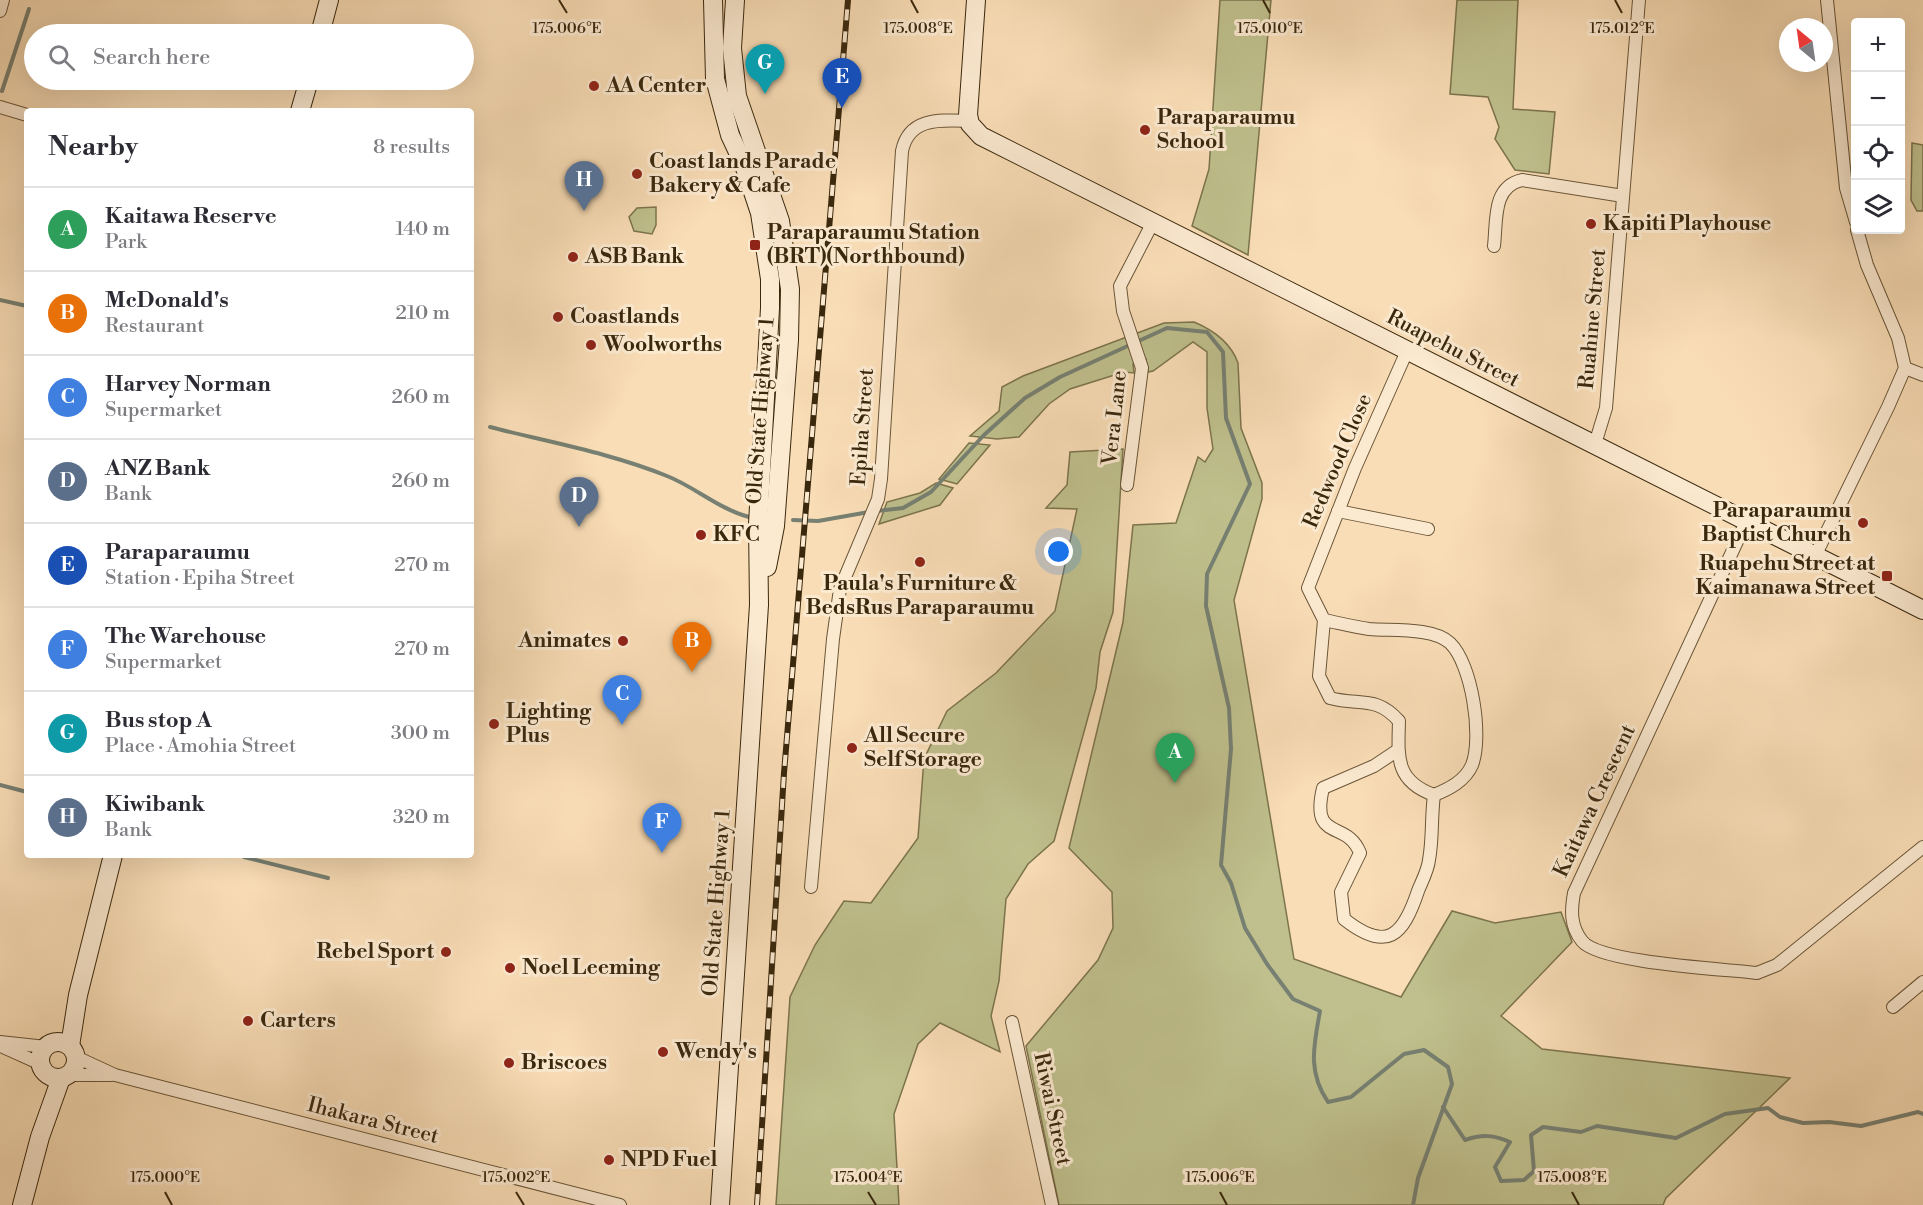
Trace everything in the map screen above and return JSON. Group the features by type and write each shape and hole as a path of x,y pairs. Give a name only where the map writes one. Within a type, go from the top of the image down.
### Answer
{"main road":[{"path":"323,24 329,0"},
{"name":"Old State Highway 1","path":"713,0 715,79 730,135 755,196 765,241 771,297 768,359 767,519"},
{"name":"Old State Highway 1","path":"720,1205 759,605 790,322 787,255 776,207 736,96 732,48 735,0"},
{"path":"969,121 976,0"},
{"path":"301,108 306,90"},
{"name":"Ruapehu Street","path":"969,121 981,136 1152,224 1923,610"},
{"path":"22,1205 58,1061 78,995 111,858"}],"street":[{"path":"0,11 3,0"},
{"name":"Ruahine Street","path":"1594,444 1606,408 1639,0"},
{"path":"1827,0 1846,188 1851,205"},
{"path":"0,107 24,115"},
{"name":"Epiha Street","path":"811,887 833,639 840,589 878,500 904,141 908,134 920,124 969,121"},
{"path":"1494,246 1499,195 1512,182 1522,180 1623,196"},
{"name":"Vera Lane","path":"1127,485 1141,361 1121,304 1120,286 1152,224"},
{"path":"1815,556 1905,368 1898,338 1867,265 1858,234"},
{"name":"Redwood Close","path":"1324,620 1308,588 1338,511 1407,351"},
{"path":"1905,368 1923,375"},
{"path":"1338,511 1428,529"},
{"name":"Kaitawa Crescent","path":"1746,522 1574,893 1570,916 1582,941 1594,950 1622,957 1756,973 1777,965 1923,847"},
{"path":"1324,620 1368,629 1421,632 1449,642 1466,669 1478,745 1471,766 1459,782 1434,795 1409,782 1402,769 1398,750 1399,721 1388,709 1369,701 1351,704 1330,698 1319,676 1324,620"},
{"path":"1398,750 1374,766 1323,788 1318,808 1322,821 1333,830 1348,837 1360,853 1341,892 1344,919 1364,935 1382,936 1397,932 1409,919 1429,862 1434,795"},
{"path":"1893,1007 1923,982"},
{"name":"Riwai Street","path":"1012,1022 1052,1205"},
{"name":"Ihakara Street","path":"0,1044 115,1075"},
{"name":"Ihakara Street","path":"58,1061 620,1205"}],"green space":[{"path":"1220,0 1271,0 1248,255 1192,226 1209,169"},
{"path":"1457,0 1518,0 1513,109 1555,112 1549,174 1515,170 1495,139 1499,127 1488,97 1450,94"},
{"path":"1912,143 1923,145 1923,211 1917,211 1911,200"},
{"path":"656,207 656,225 652,234 634,231 629,217 637,208"},
{"path":"1194,322 1220,338 1231,349 1238,363 1241,428 1262,483 1262,499 1234,600 1294,959 1401,997 1452,911 1495,923 1561,912 1572,942 1501,1016 1542,1049 1790,1078 1666,1198 1663,1205 1059,1205 1026,1046 1098,960 1113,928 1112,892 1069,848 1123,622 1133,525 1176,523 1198,457 1205,462 1213,449 1207,408 1207,352 1193,342 1153,371 1148,372 1146,359 1133,364 1134,373 1124,372 1070,389 1049,404 1019,437 997,439 970,436 999,411 1002,387 1023,376 1164,323"},
{"path":"969,443 990,445 957,484 939,479"},
{"path":"1123,449 1113,612 1100,652 1096,688 1054,841 1028,864 1006,899 999,981 991,1016 1000,1052 940,1023 918,1044 894,1114 899,1205 776,1205 790,997 815,945 844,901 871,903 918,838 924,759 947,711 996,673 1055,611 1077,509 1046,508 1067,485 1070,452"},
{"path":"936,483 953,488 940,505 879,524 887,502 920,493"}],"waterway":[{"path":"24,24 29,9"},
{"path":"2,91 24,24"},
{"path":"0,300 24,305"},
{"path":"877,511 903,508 931,492 984,435 1025,398 1060,377 1167,328 1207,332 1223,352 1226,418 1250,484 1207,574 1206,606 1229,708 1231,749 1221,865 1231,883 1245,928 1267,964 1293,999 1320,1011 1314,1058 1317,1079 1328,1102 1351,1097 1404,1054 1424,1050 1448,1067 1452,1084 1418,1178 1413,1205"},
{"path":"490,427 602,454 646,468 677,481 727,509 749,517"},
{"path":"793,520 818,521 869,512"},
{"path":"0,785 24,791"},
{"path":"248,858 328,878"},
{"path":"1443,1107 1465,1140 1488,1136 1510,1142 1495,1167 1501,1181 1524,1180 1534,1171 1531,1135 1543,1127 1581,1132 1597,1126 1676,1138 1725,1114 1768,1108 1780,1117 1803,1123 1829,1122 1861,1126 1918,1112 1923,1114"}],"railway":[{"path":"757,1205 784,773 848,0"}],"place":[{"name":"AA Center","path":"594,86"},
{"name":"Bus stop A","path":"765,94"},
{"name":"Paraparaumu","path":"842,108"},
{"name":"Paraparaumu School","path":"1145,130"},
{"name":"Coast lands Parade Bakery & Cafe","path":"637,174"},
{"name":"Kiwibank","path":"584,211"},
{"name":"Kāpiti Playhouse","path":"1591,224"},
{"name":"Paraparaumu Station (BRT)(Northbound)","path":"755,245"},
{"name":"ASB Bank","path":"573,257"},
{"name":"Coastlands","path":"558,317"},
{"name":"Woolworths","path":"591,345"},
{"name":"Paraparaumu Baptist Church","path":"1863,523"},
{"name":"ANZ Bank","path":"579,527"},
{"name":"KFC","path":"701,535"},
{"name":"Paula's Furniture & BedsRus Paraparaumu","path":"920,562"},
{"name":"Ruapehu Street at Kaimanawa Street","path":"1887,576"},
{"name":"Animates","path":"623,641"},
{"name":"McDonald's","path":"692,672"},
{"name":"Lighting Plus","path":"494,724"},
{"name":"Harvey Norman","path":"622,725"},
{"name":"All Secure Self Storage","path":"852,748"},
{"name":"Kaitawa Reserve","path":"1175,783"},
{"name":"The Warehouse","path":"662,853"},
{"name":"Rebel Sport","path":"446,952"},
{"name":"Noel Leeming","path":"510,968"},
{"name":"Carters","path":"248,1021"},
{"name":"Wendy's","path":"663,1052"},
{"name":"Briscoes","path":"509,1063"},
{"name":"NPD Fuel","path":"609,1160"}]}
